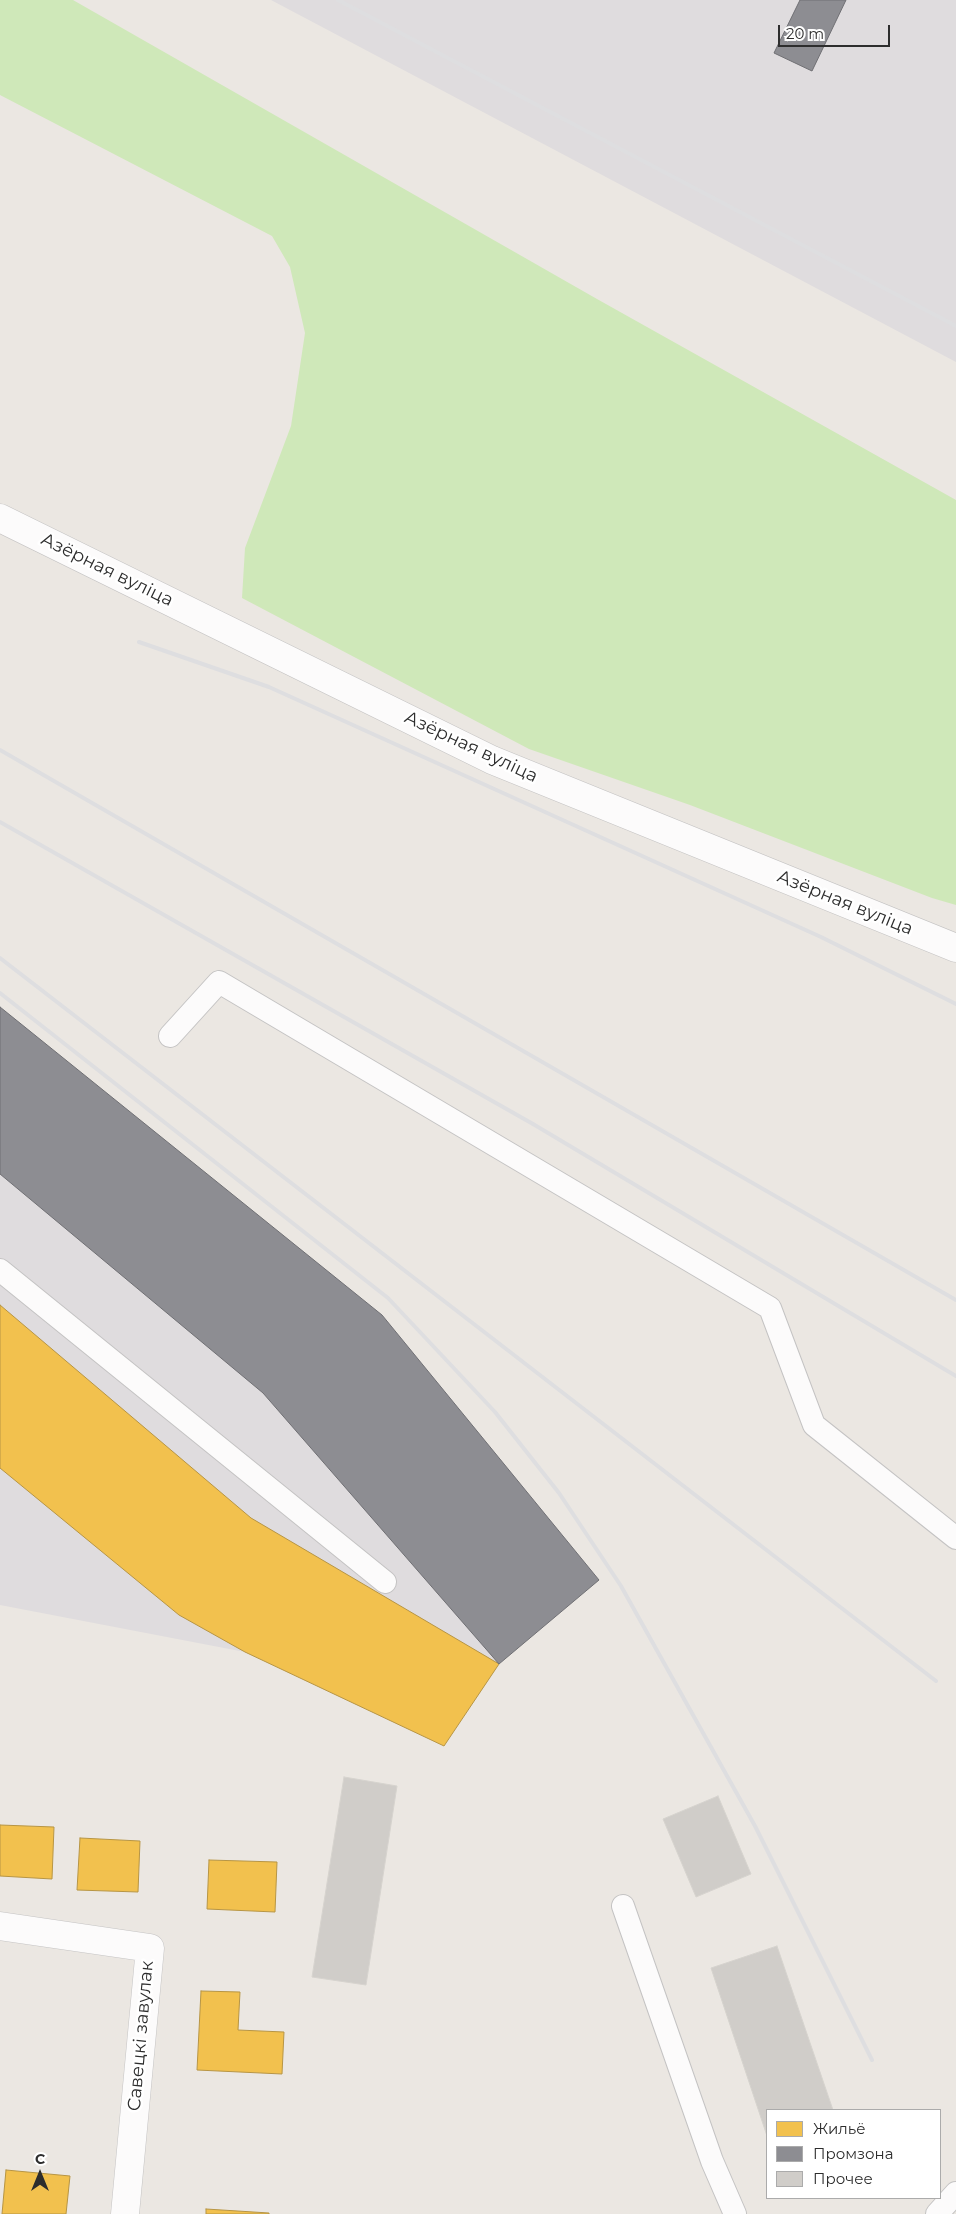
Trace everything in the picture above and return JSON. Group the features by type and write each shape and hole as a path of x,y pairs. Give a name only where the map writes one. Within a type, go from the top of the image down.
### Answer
{"street":[{"name":"Азёрная вуліца","path":"0,518 492,760 956,948"},
{"name":"Савецкі завулак","path":"0,1926 150,1948 124,2214"}],"lane":[{"path":"170,1036 219,982 770,1308 814,1425 956,1538"},
{"path":"0,1270 385,1582"},
{"path":"623,1906 712,2161 735,2214"},
{"path":"937,2214 956,2193"}],"shaded area":[{"path":"271,0 956,0 956,362"},
{"path":"0,1007 382,1315 599,1580 499,1664 444,1746 245,1652 0,1605"}],"green space":[{"path":"0,0 73,0 597,299 956,500 956,905 932,898 690,805 529,749 242,598 245,548 291,426 305,333 290,267 272,236 0,95"}],"building: Жильё":[{"path":"0,1305 251,1518 499,1664 444,1746 245,1652 179,1615 0,1468"},
{"path":"0,1825 54,1827 52,1879 0,1876"},
{"path":"80,1838 140,1841 138,1892 77,1890"},
{"path":"209,1860 277,1862 275,1912 207,1909"},
{"path":"201,1991 240,1992 238,2030 284,2032 282,2074 197,2070"},
{"path":"6,2170 70,2176 66,2214 2,2214"},
{"path":"206,2209 269,2213 269,2214 206,2214"}],"building: Промзона":[{"path":"800,0 846,0 812,71 774,53"},
{"path":"0,1007 382,1315 599,1580 499,1664 263,1393 0,1174"}],"building: Прочее":[{"path":"344,1777 397,1786 366,1985 312,1977"},
{"path":"718,1796 751,1874 696,1897 663,1819"},
{"path":"777,1946 833,2109 766,2109 766,2133 711,1968"}],"railway":[{"path":"338,0 956,326"},
{"path":"139,642 269,687 821,937 956,1004"},
{"path":"0,750 956,1300"},
{"path":"0,822 533,1124 956,1376"},
{"path":"0,958 936,1681"},
{"path":"0,993 388,1298 495,1412 559,1493 621,1586 755,1826 872,2060"}]}
